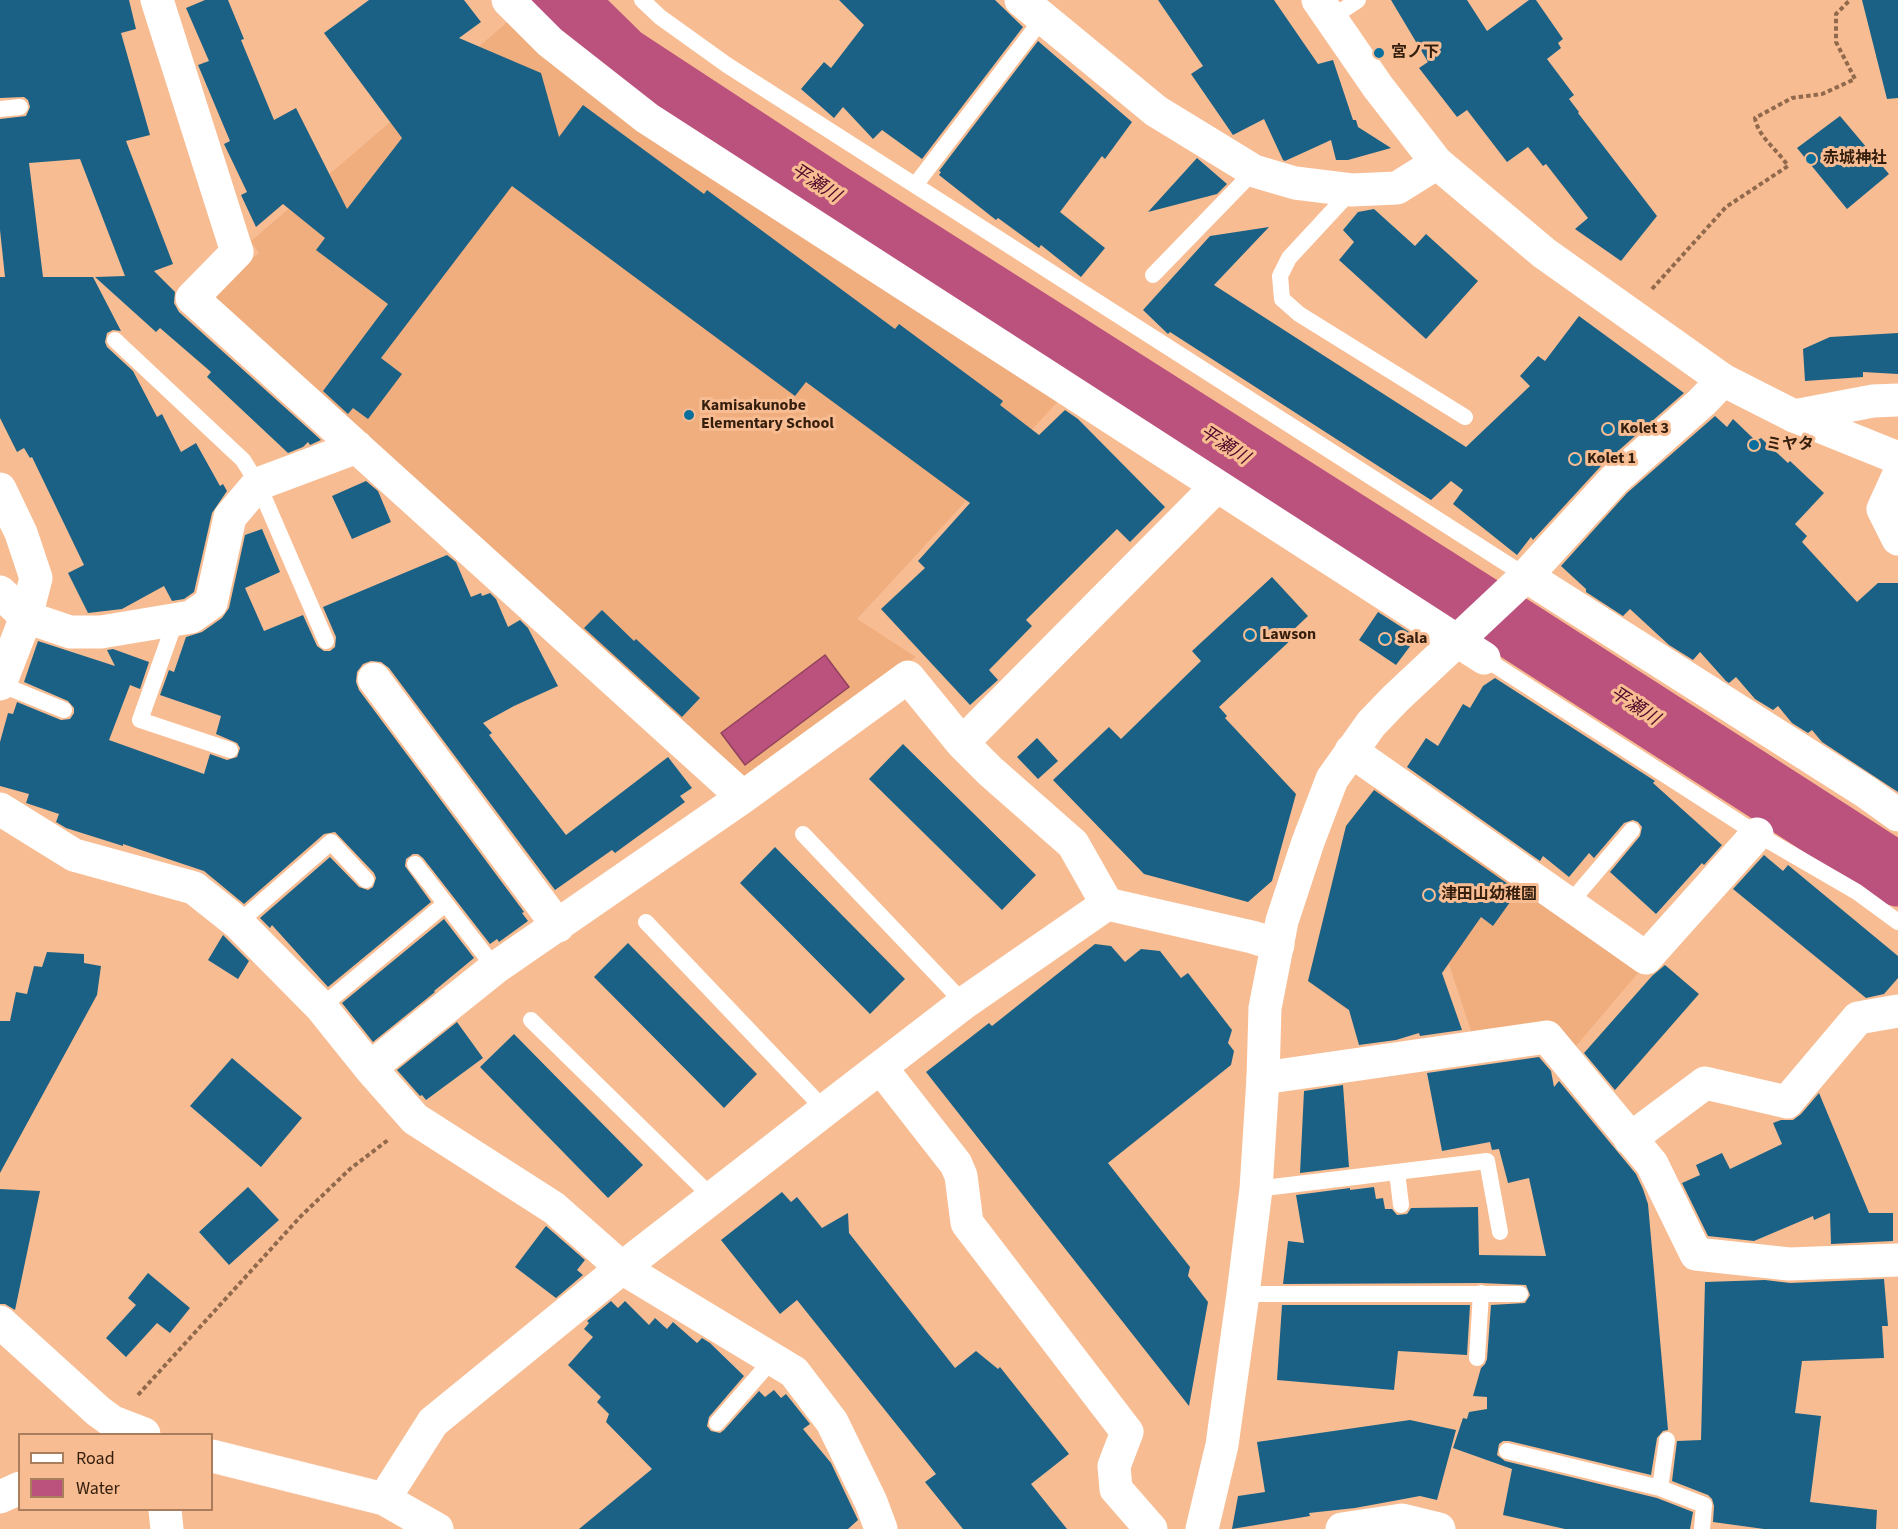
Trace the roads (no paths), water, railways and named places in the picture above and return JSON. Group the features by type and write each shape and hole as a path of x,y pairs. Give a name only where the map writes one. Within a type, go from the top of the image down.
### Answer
{"street":[{"path":"157,0 237,252 192,298 743,797"},
{"path":"508,0 550,42 647,118 1217,486 1468,644"},
{"path":"1033,6 1156,111 1254,171 1295,183 1352,190 1397,188 1437,162"},
{"path":"1324,9 1378,87 1437,162 1544,253 1723,380 1794,416 1898,458"},
{"path":"1202,1529 1222,1445 1256,1189 1265,1008 1282,921 1332,779 1379,716 1468,644 1523,579 1614,480 1702,402 1723,380"},
{"path":"1794,416 1873,401 1898,400"},
{"path":"0,592 13,613 70,632 101,632 191,617 211,603 230,517 258,484 357,447"},
{"path":"1898,476 1883,509 1898,539"},
{"path":"962,743 1217,486"},
{"path":"0,489 21,533 36,578 13,613 0,684"},
{"path":"1523,579 1866,792 1898,815"},
{"path":"370,1068 495,968 743,797 908,677 962,743 990,771 1073,844 1107,903 1278,945"},
{"path":"374,679 558,926"},
{"path":"1351,751 1646,958 1757,834"},
{"path":"0,809 74,855 194,888 238,923 321,1007 415,1119 554,1208 622,1268 794,1372 832,1422 871,1502 881,1529"},
{"path":"384,1499 433,1422 712,1197 964,1003 1107,903"},
{"path":"1630,1139 1705,1083 1787,1102 1858,1018 1898,1011"},
{"path":"1263,1078 1547,1037 1652,1164 1696,1254 1790,1264 1898,1260"},
{"path":"881,1068 956,1164 961,1176 967,1223 1127,1432 1114,1466 1116,1489 1151,1529"},
{"path":"0,1322 101,1423 140,1433"},
{"path":"213,1456 384,1499 437,1529"},
{"path":"0,1497 18,1489"},
{"path":"165,1511 167,1529"},
{"path":"1342,1529 1402,1520 1439,1529"}],"lane":[{"path":"642,0 660,17 727,65 916,184 1523,579"},
{"path":"1324,9 1358,0"},
{"path":"916,184 1033,6"},
{"path":"0,109 20,107"},
{"path":"1153,276 1254,171"},
{"path":"1352,190 1289,258 1280,276 1282,299 1299,314 1465,417"},
{"path":"115,340 243,460 258,484 326,641"},
{"path":"176,619 140,720 230,750"},
{"path":"1468,644 1757,834 1857,892 1898,922"},
{"path":"0,684 64,710"},
{"path":"1569,904 1632,830"},
{"path":"803,834 964,1003"},
{"path":"238,923 331,842 366,880"},
{"path":"415,864 495,968"},
{"path":"321,1007 445,904"},
{"path":"646,922 825,1110"},
{"path":"531,1020 712,1197"},
{"path":"1256,1189 1487,1161 1500,1232"},
{"path":"1397,1172 1401,1205"},
{"path":"1477,1358 1481,1293"},
{"path":"1243,1294 1521,1294"},
{"path":"717,1423 772,1360"},
{"path":"1660,1488 1667,1440"},
{"path":"1507,1452 1660,1488 1704,1505 1702,1529"}],"water":[{"path":"825,655 849,687 745,765 721,733"}],"waterway":[{"name":"平瀬川","path":"563,0 621,57 830,194 1525,635 1898,875"}],"place":[{"name":"宮ノ下","path":"1379,53"},
{"name":"赤城神社","path":"1811,159"},
{"name":"Kamisakunobe Elementary School","path":"689,415"},
{"name":"Kolet 3","path":"1608,429"},
{"name":"ミヤタ","path":"1754,445"},
{"name":"Kolet 1","path":"1575,459"},
{"name":"Lawson","path":"1250,635"},
{"name":"Sala","path":"1385,639"},
{"name":"津田山幼稚園","path":"1429,895"}]}
